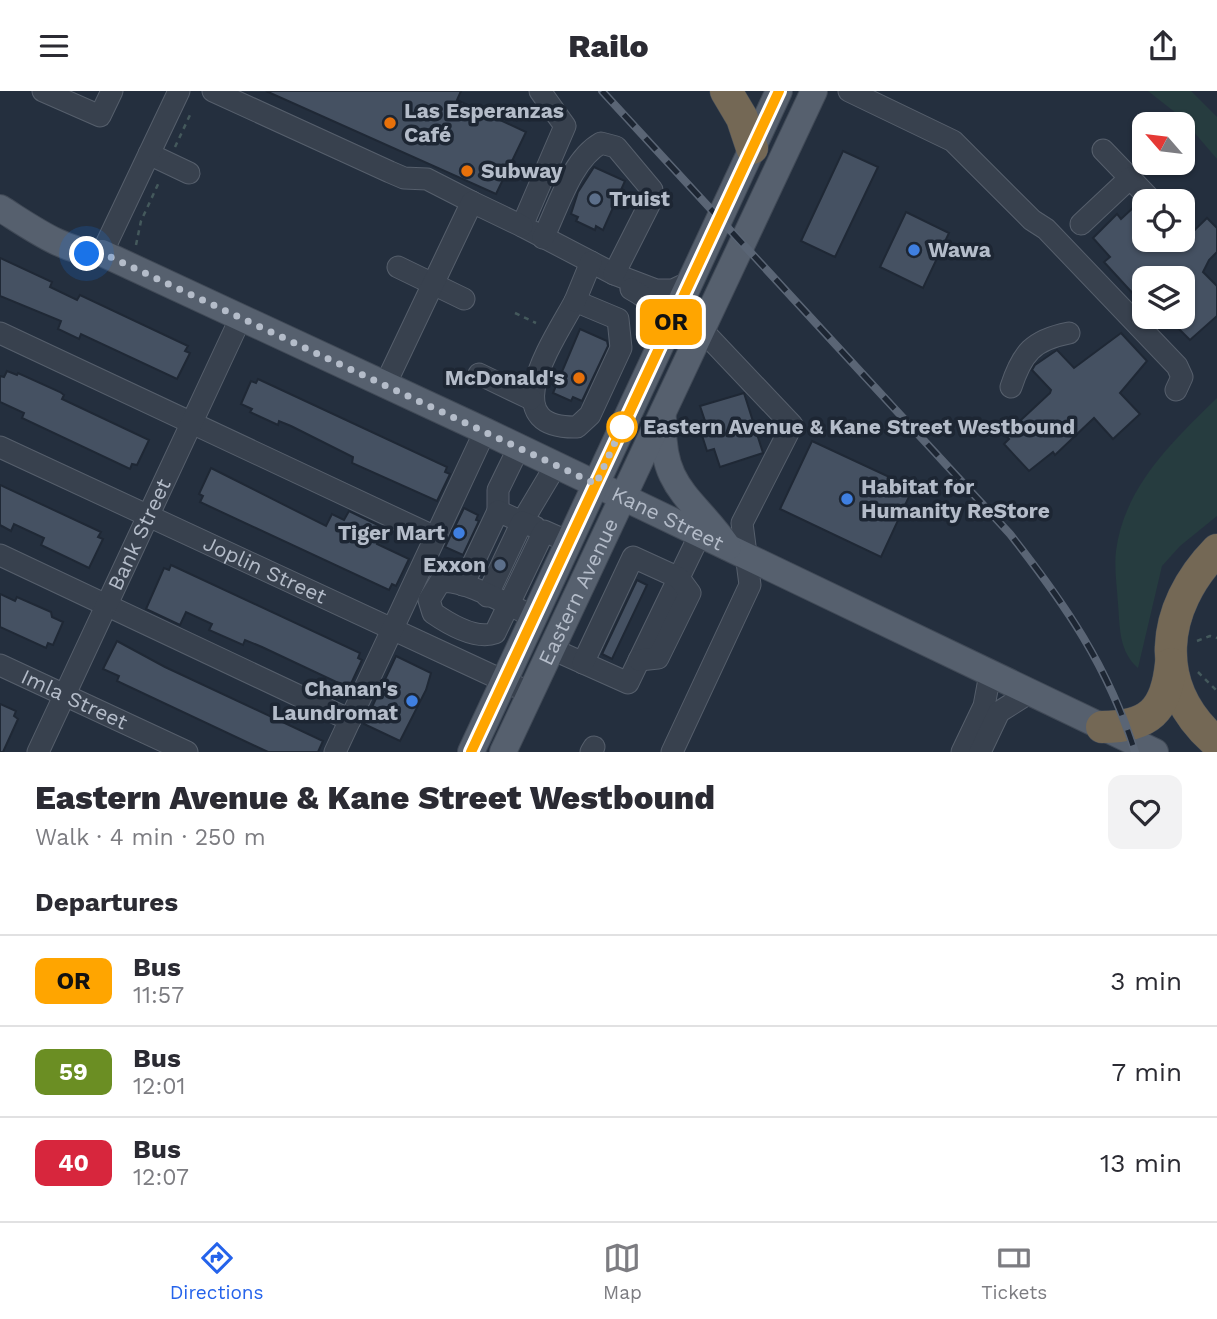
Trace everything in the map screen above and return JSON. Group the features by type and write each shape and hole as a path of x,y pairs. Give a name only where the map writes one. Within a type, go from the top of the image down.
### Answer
{"highway":[{"path":"726,91 743,118 752,148"},
{"path":"1217,551 1197,571 1183,595 1170,640 1181,664 1179,692 1191,715 1217,743"},
{"path":"1102,727 1134,725 1152,713 1164,698 1181,664"}],"main road":[{"name":"Eastern Avenue","path":"471,752 779,91"},
{"name":"Eastern Avenue","path":"509,750 530,693 814,91"},
{"name":"Kane Street","path":"0,188 37,212 94,239 102,253"},
{"name":"Kane Street","path":"0,208 31,227 87,254 102,253 519,447 1155,752"},
{"path":"663,413 662,447 667,469 679,490 737,552"}],"street":[{"path":"44,91 100,116 112,91"},
{"path":"213,91 404,178 427,179 614,274 656,290 673,289 690,282"},
{"path":"522,226 565,126 540,91"},
{"path":"849,91 953,141 1032,220 1046,229 1177,366 1182,377 1176,390"},
{"path":"102,253 149,154 187,99"},
{"path":"543,238 578,166 590,149 601,143 615,147 649,183 652,190 650,203 614,274"},
{"path":"1103,150 1141,189"},
{"path":"149,154 189,173"},
{"path":"1081,224 1130,178"},
{"path":"385,385 472,202"},
{"path":"531,399 533,382 575,301 591,262"},
{"path":"398,267 464,299"},
{"path":"614,274 628,287 651,300 661,313 667,330"},
{"path":"479,374 531,399 547,421 565,427 577,427 590,415 621,348 618,319 575,301"},
{"name":"Bank Street","path":"38,752 241,317"},
{"path":"672,752 750,585 737,552 743,523 792,425 702,330"},
{"path":"0,333 435,537"},
{"path":"1011,387 1019,361 1043,338 1069,333"},
{"path":"335,752 485,431"},
{"name":"Joplin Street","path":"0,447 530,693"},
{"path":"461,584 498,511 498,491 519,447"},
{"path":"487,596 522,522 556,465"},
{"path":"498,511 569,542"},
{"path":"534,617 509,605 461,584 440,582 429,600 433,613 443,620 485,636 495,633 509,605 544,531"},
{"path":"552,649 628,683 700,534"},
{"path":"0,555 350,720"},
{"path":"583,663 633,558 679,578"},
{"path":"590,566 622,580"},
{"name":"Imla Street","path":"0,665 187,752"},
{"path":"962,752 984,706 990,674"},
{"path":"980,752 999,712 1029,692"}],"path":[{"path":"174,150 187,99"},
{"path":"141,253 136,245 136,235 162,175"},
{"path":"515,313 536,323"},
{"path":"1196,642 1210,636 1217,638"},
{"path":"1181,664 1217,691"}],"green space":[{"path":"1148,91 1191,91 1217,117 1217,159 1195,133 1195,112 1175,112"},
{"path":"1217,398 1217,516 1180,546 1162,566 1138,668 1127,654 1120,631 1115,564 1121,528 1129,506 1153,467"}],"building":[{"path":"266,91 461,91 457,100 526,132 496,194"},
{"path":"843,151 878,167 835,257 801,241"},
{"name":"Truist","path":"594,167 625,181 603,230 596,226 595,230 576,221 578,217 571,214 578,192"},
{"path":"1132,209 1132,252 1195,252 1195,230 1207,218 1217,228 1217,252 1203,272 1217,286 1217,316 1190,340 1179,329 1195,329 1195,266 1132,266 1132,293 1104,262 1110,257 1093,238 1117,214 1121,219"},
{"name":"Wawa","path":"906,212 949,233 923,288 880,267"},
{"path":"0,258 52,282 50,287 77,300 80,295 188,346 185,351 190,353 177,379 81,334 79,339 58,329 61,321 0,296"},
{"name":"McDonald's","path":"580,329 607,341 608,346 582,401 573,397 571,401 553,393"},
{"path":"1121,333 1147,361 1120,393 1140,414 1113,439 1094,418 1055,455 1053,452 1029,471 1004,444 1009,439 1005,435 1050,393 1051,390 1032,370 1035,365 1057,350 1074,368"},
{"path":"7,371 17,375 18,373 60,392 64,395 62,399 149,440 137,465 132,464 130,469 22,418 24,413 0,402 0,376 4,377"},
{"path":"258,379 447,467 445,472 450,474 437,501 352,463 353,457 291,426 279,421 278,425 250,412 252,409 241,404 251,381 256,383"},
{"path":"744,393 763,453 720,467 714,449 707,451 699,426 706,424 700,406"},
{"name":"Habitat for Humanity ReStore","path":"812,441 913,488 881,557 780,509"},
{"path":"211,468 326,526 332,514 344,520 349,511 384,528 377,544 409,559 396,586 392,584 389,590 200,502 203,496 199,494"},
{"path":"0,485 101,532 98,537 103,539 89,568 41,545 44,538 14,524 11,531 0,525"},
{"name":"Tiger Mart","path":"464,508 478,515 476,520 479,521 463,555 445,547"},
{"path":"171,565 360,653 358,658 362,660 349,688 262,647 245,640 243,645 209,630 212,624 186,612 180,625 146,609 164,568 169,570"},
{"path":"637,580 647,585 612,659 602,654"},
{"path":"0,594 15,601 17,597 51,612 52,617 63,622 53,645 48,643 46,648 0,627"},
{"path":"117,641 165,667 323,741 318,752 268,752 117,681 119,676 103,669"},
{"path":"396,656 431,673 426,690 400,741 364,724"},
{"path":"0,704 16,711 14,716 18,719 3,752 0,752"}],"railway":[{"path":"602,91 1010,534 1083,637 1112,691 1135,752"}],"bus line":[{"name":"OR","path":"471,752 779,91"}],"place":[{"name":"Las Esperanzas Café","path":"390,123"},
{"name":"Subway","path":"467,171"},
{"name":"Truist","path":"595,199"},
{"name":"Wawa","path":"914,250"},
{"name":"McDonald's","path":"579,378"},
{"name":"Eastern Avenue & Kane Street Westbound","path":"622,427"},
{"name":"Habitat for Humanity ReStore","path":"847,499"},
{"name":"Tiger Mart","path":"459,533"},
{"name":"Exxon","path":"500,565"},
{"name":"Chanan's Laundromat","path":"412,701"}],"route":[{"path":"87,254 102,253 596,484 622,427"}]}
